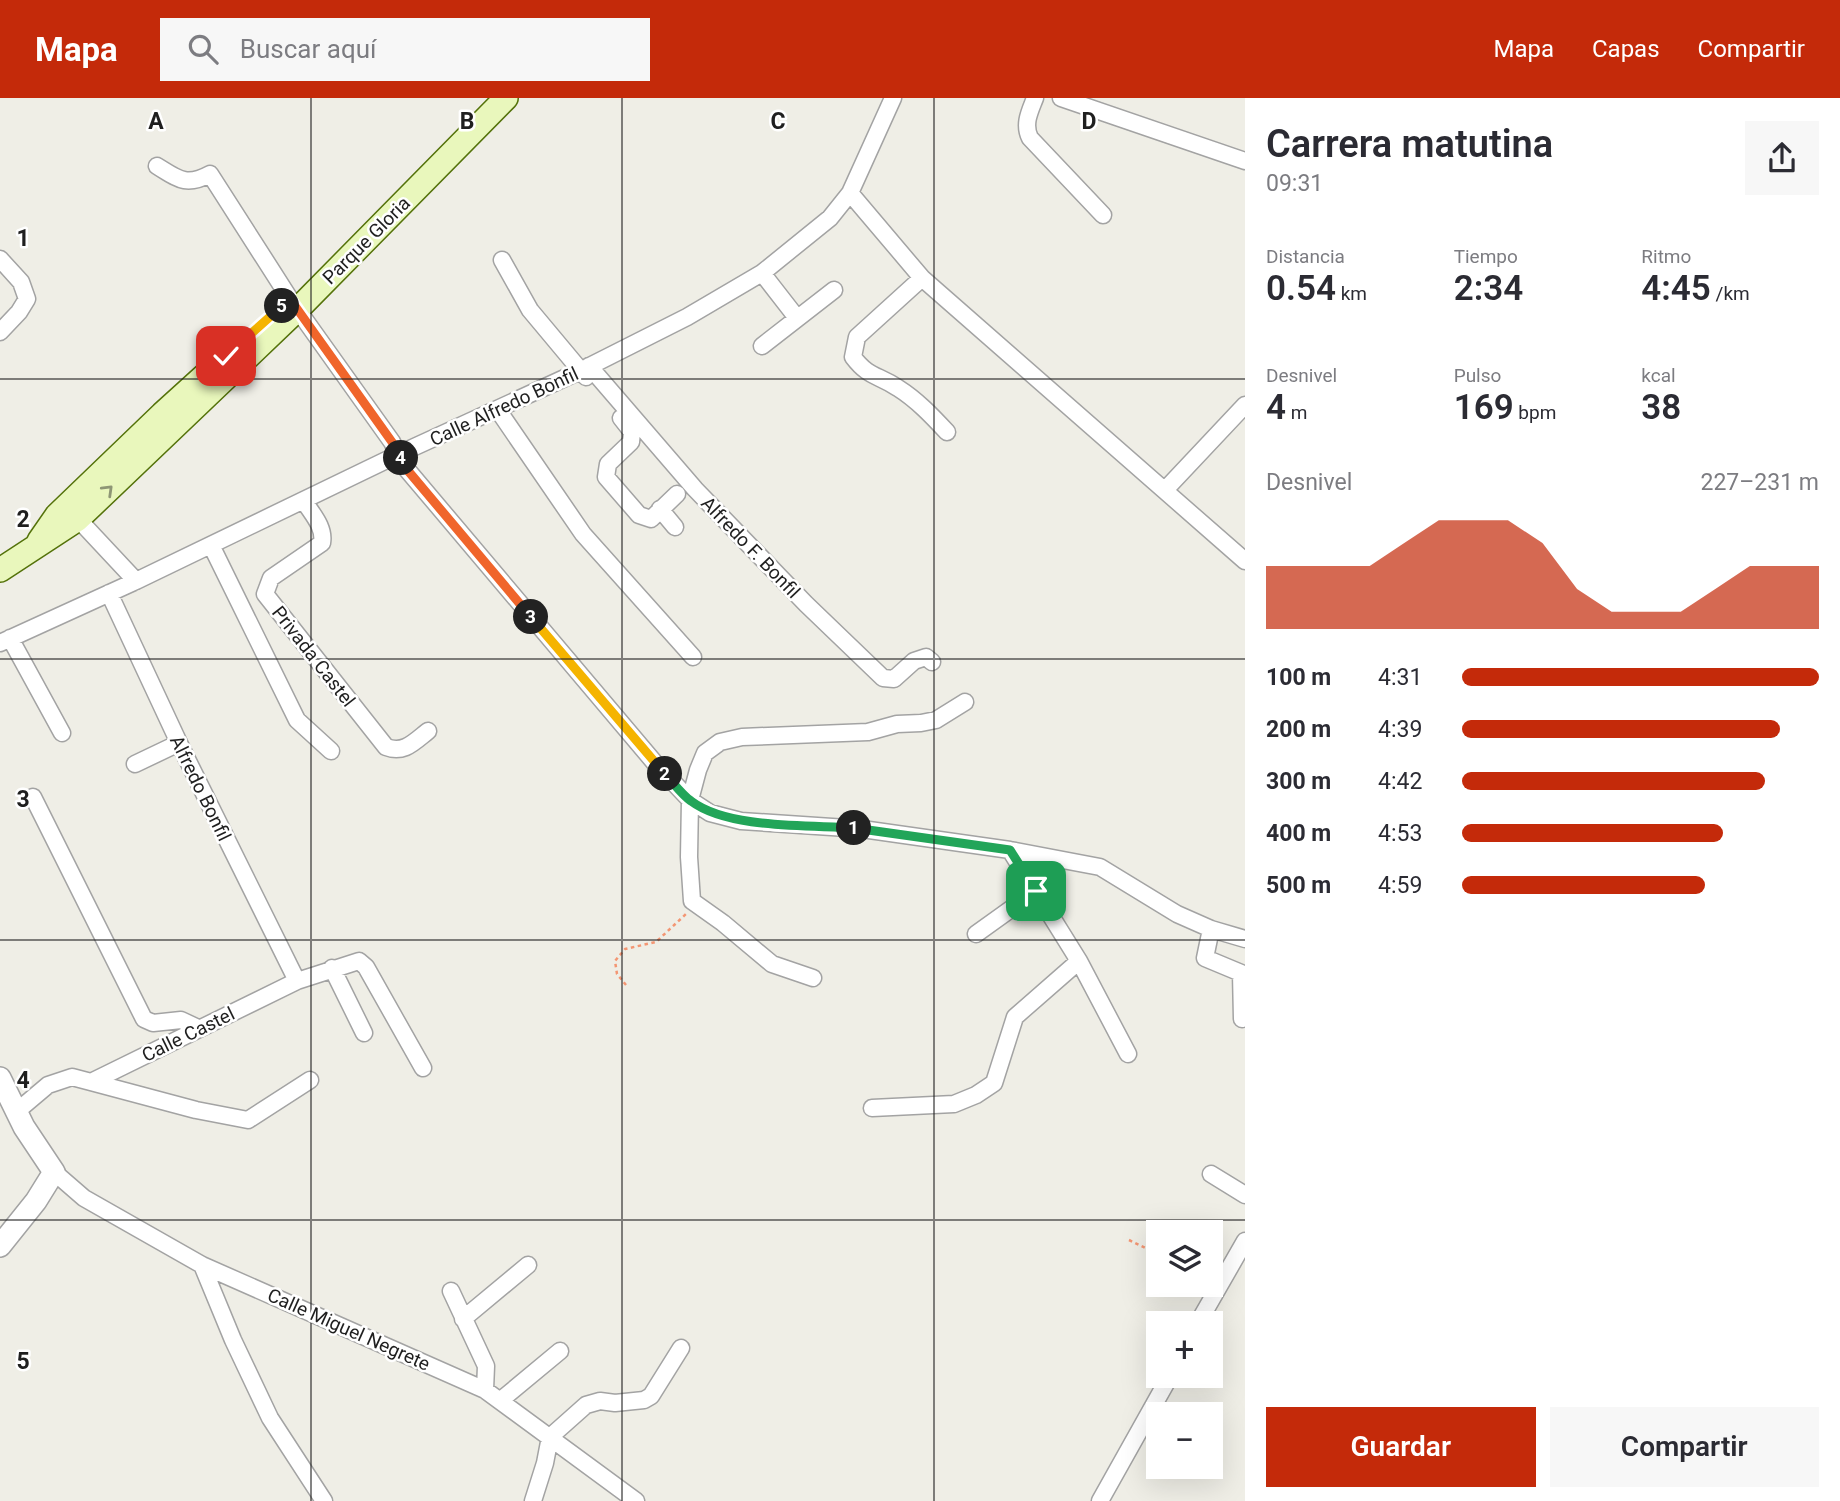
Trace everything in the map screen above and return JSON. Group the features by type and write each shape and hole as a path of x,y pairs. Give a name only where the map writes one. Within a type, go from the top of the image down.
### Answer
{"main road":[{"name":"Parque Gloria","path":"294,304 486,98"},
{"name":"Parque Gloria","path":"35,546 57,515 168,420 294,304 506,98"},
{"name":"Parque Gloria","path":"0,570 78,519 168,420"}],"street":[{"name":"Calle Alfredo Bonfil","path":"5,640 585,369 687,317 762,273 830,218 850,193 893,98"},
{"path":"1035,98 1027,122 1026,131 1030,138 1103,215"},
{"path":"1061,98 1245,161"},
{"path":"157,166 181,181 200,180 210,174 294,304 399,454 404,466 654,762 690,800 710,813 741,821 862,829 1010,850 1100,867 1177,914 1245,940"},
{"path":"850,193 922,278 1245,561"},
{"path":"0,259 21,282 27,299 0,332"},
{"path":"502,260 530,310 585,369 632,432 631,442 608,464 606,477 639,515 651,519 677,494"},
{"path":"762,273 797,318"},
{"path":"922,278 857,337 853,356 864,371 895,386 918,402 947,432"},
{"path":"762,346 834,290"},
{"name":"Alfredo F. Bonfil","path":"585,369 806,604 884,678 894,679 914,661 926,657 932,662"},
{"path":"1165,490 1245,405"},
{"path":"498,410 583,534 693,657"},
{"name":"Privada Castel","path":"304,501 320,525 324,539 271,578 265,594 386,747 395,750 407,748 428,731"},
{"path":"660,509 675,527"},
{"path":"78,519 136,581"},
{"name":"Privada Castel","path":"211,545 297,720 331,751"},
{"name":"Alfredo Bonfil","path":"109,593 179,743 297,981"},
{"path":"5,640 62,733"},
{"path":"813,978 772,964 723,923 691,901 690,800 705,753 720,742 742,737 868,732 897,724 921,723 936,720 965,702"},
{"path":"135,764 179,743"},
{"path":"33,797 144,1019 153,1023 181,1020 198,1028"},
{"path":"1010,850 1079,961 1128,1054"},
{"path":"976,934 1036,891"},
{"path":"1212,929 1205,958 1241,973 1242,1019"},
{"name":"Calle Castel","path":"16,1112 48,1085 72,1077 91,1082 297,981 359,961 366,967 423,1068"},
{"path":"872,1108 954,1104 976,1096 994,1083 1015,1017 1079,961"},
{"path":"332,968 364,1033"},
{"path":"0,1078 24,1127 54,1172 36,1201 0,1246"},
{"path":"91,1082 196,1110 248,1120 310,1080"},
{"name":"Calle Miguel Negrete","path":"54,1172 84,1198 202,1265 485,1390 636,1501"},
{"path":"1211,1174 1245,1195"},
{"path":"1205,1311 1242,1251"},
{"path":"202,1265 233,1340 270,1418 324,1501"},
{"path":"463,1319 528,1265"},
{"path":"451,1291 486,1366 485,1390"},
{"path":"533,1501 550,1437 586,1405 600,1401 644,1400 651,1396 681,1348"},
{"path":"501,1400 560,1351"},
{"path":"1100,1501 1163,1388"}],"path":[{"path":"626,985 617,974 615,961 625,949 656,942 686,915 691,908 691,901"},
{"path":"1129,1240 1146,1248"}],"route":[{"path":"226,356 290,299 392,442 404,466 654,762 690,800 710,813 741,821 862,829 1010,850 1036,891"}]}
